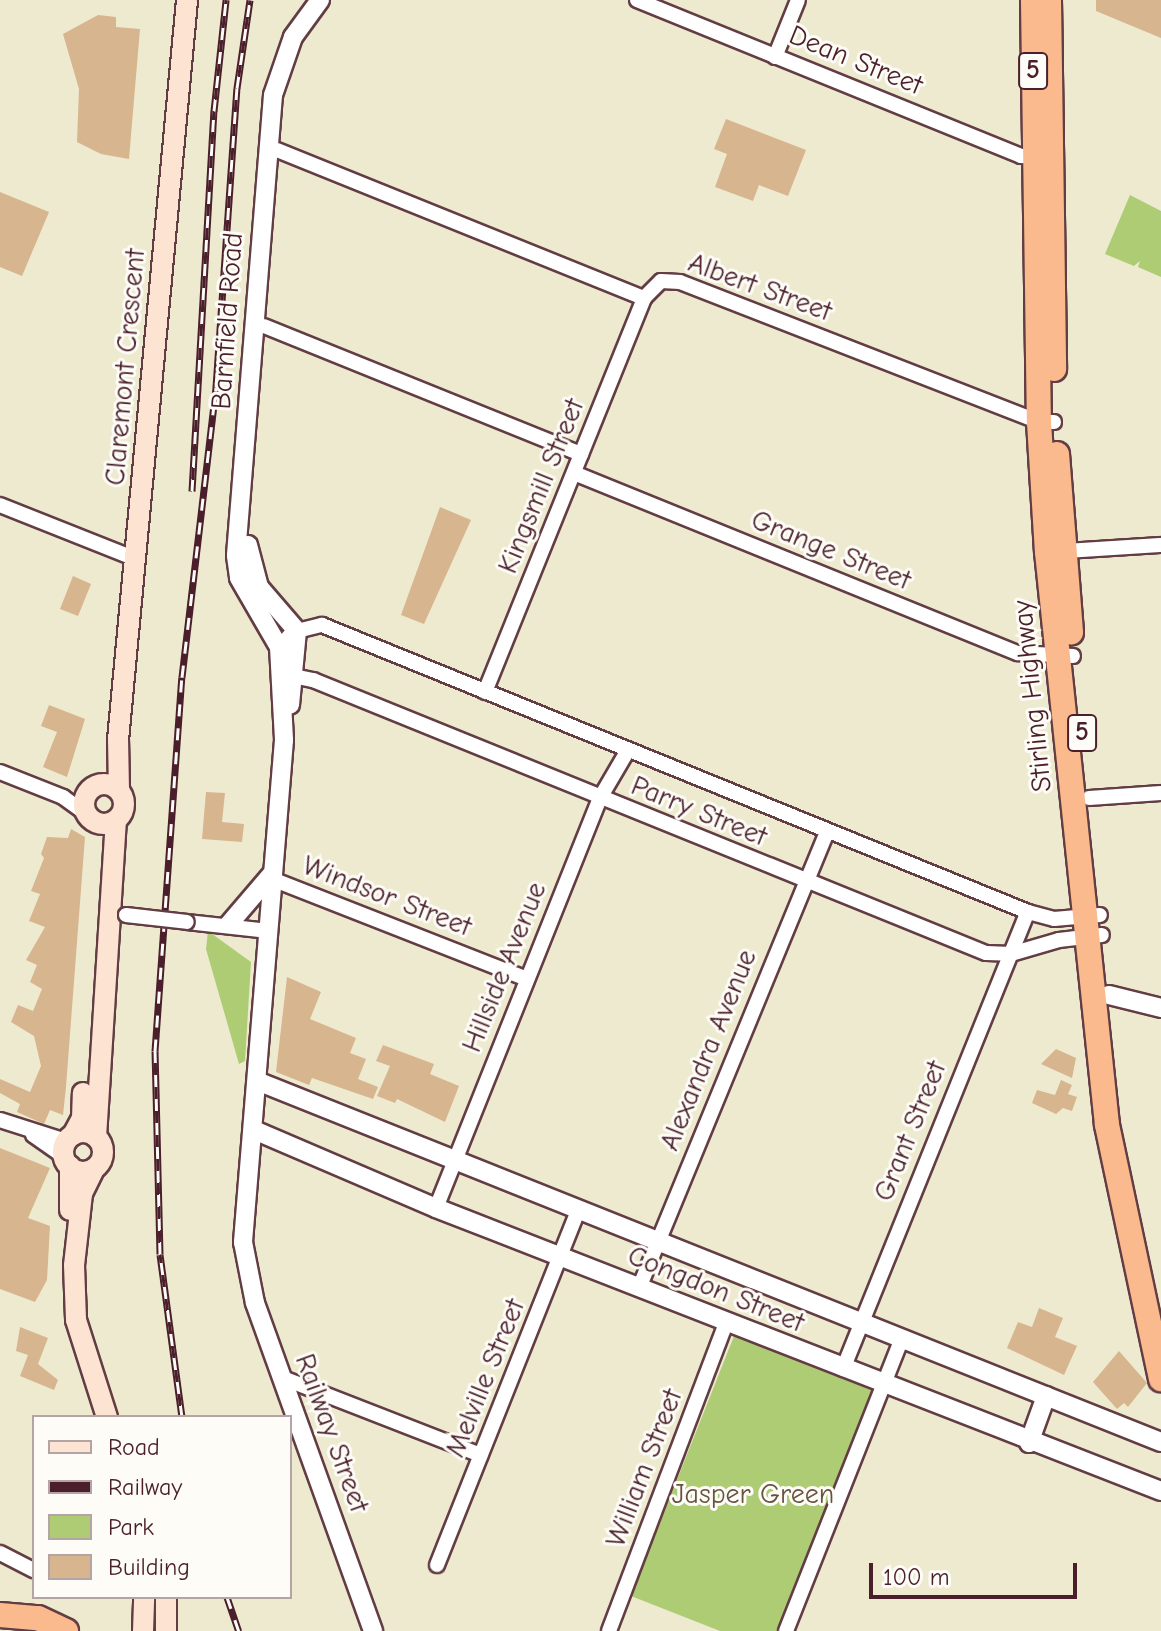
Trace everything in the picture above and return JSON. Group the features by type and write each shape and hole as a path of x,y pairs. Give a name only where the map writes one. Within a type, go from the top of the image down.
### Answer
{"highway":[{"name":"Stirling Highway","path":"1033,0 1047,422 1093,926 1107,1125 1161,1379"},
{"name":"Stirling Highway","path":"1037,149 1049,0"},
{"name":"Stirling Highway","path":"1047,422 1065,551 1066,656 1089,798 1093,926 1109,995 1125,1136 1161,1304"},
{"path":"0,1617 34,1631"},
{"path":"0,1617 38,1618 66,1631"}],"main road":[{"name":"Claremont Crescent","path":"94,1169 103,1153 96,1137 111,913 97,814 124,809 113,787 187,0"},
{"path":"97,814 94,787 113,787"},
{"name":"Claremont Crescent","path":"91,1415 66,1339 61,1303 72,1193 68,1150 82,1118 111,913"},
{"path":"94,1169 81,1172 68,1150 96,1137"},
{"path":"94,1169 82,1194 74,1265 76,1320 106,1415"},
{"path":"143,1631 144,1599"},
{"path":"166,1599 166,1631"}],"street":[{"name":"Barnfield Road","path":"279,647 239,578 236,556 273,95 293,37 320,0"},
{"name":"Barnfield Road","path":"294,625 259,587 248,556 277,150 287,81 304,40 332,0"},
{"name":"Dean Street","path":"637,0 775,57 1037,149"},
{"path":"775,57 798,0"},
{"path":"277,150 644,298"},
{"name":"Albert Street","path":"644,298 661,281 680,282 1047,422"},
{"name":"Kingsmill Street","path":"485,692 644,298"},
{"path":"264,326 581,454"},
{"name":"Grange Street","path":"574,473 1018,653 1066,656"},
{"path":"0,505 136,559"},
{"path":"1065,551 1161,545"},
{"path":"279,647 294,625"},
{"name":"Railway Street","path":"294,625 257,1081 254,1130 260,1146 255,1240 248,1252 255,1303 373,1631"},
{"name":"Parry Street","path":"294,625 322,625 1028,912 1093,926"},
{"name":"Railway Street","path":"279,647 288,675"},
{"name":"Parry Street","path":"288,675 313,680 986,953 1011,954 1093,926"},
{"name":"Hillside Avenue","path":"436,1208 600,798 628,750"},
{"path":"0,772 97,814"},
{"path":"1089,798 1161,793"},
{"name":"Alexandra Avenue","path":"639,1288 827,831"},
{"path":"229,924 272,876"},
{"name":"Windsor Street","path":"272,876 527,979"},
{"name":"Grant Street","path":"843,1369 1028,912"},
{"path":"111,913 187,922 270,924"},
{"path":"1109,995 1161,1008"},
{"name":"Congdon Street","path":"257,1081 1161,1442"},
{"path":"0,1120 68,1150"},
{"name":"Congdon Street","path":"254,1130 436,1208 1029,1443 1161,1491"},
{"name":"Melville Street","path":"437,1565 563,1258 578,1210"},
{"name":"William Street","path":"609,1631 726,1323"},
{"path":"786,1631 901,1340"},
{"path":"283,1378 481,1455"},
{"path":"1029,1443 1046,1396"},
{"path":"0,1553 32,1569"}],"green space":[{"path":"1130,195 1161,211 1161,277 1138,267 1140,261 1134,266 1105,254"},
{"path":"208,931 251,962 245,1061 239,1064 206,949"},
{"name":"Jasper Green","path":"734,1336 876,1392 781,1631 720,1631 631,1596"}],"building":[{"path":"1096,0 1161,0 1161,38 1096,11"},
{"path":"98,15 116,17 116,27 140,29 129,159 101,154 77,142 79,89 63,34"},
{"path":"726,119 806,150 788,196 759,185 753,201 715,187 727,154 714,149"},
{"path":"0,192 49,212 22,276 0,267"},
{"path":"440,507 471,520 424,624 401,615"},
{"path":"73,576 91,584 78,616 60,609"},
{"path":"49,705 85,719 67,777 43,767 57,732 41,726"},
{"path":"206,792 225,793 222,822 244,824 242,842 202,839"},
{"path":"71,829 85,837 66,1087 63,1115 50,1110 44,1124 17,1112 20,1104 0,1093 0,1079 30,1092 41,1066 34,1036 11,1022 18,1005 33,1011 42,989 30,982 37,965 26,960 45,927 29,921 40,894 31,891 44,858 41,854 47,837 68,838"},
{"path":"287,977 321,992 310,1019 356,1038 350,1053 366,1059 358,1079 378,1087 373,1099 312,1078 309,1085 276,1072"},
{"path":"383,1045 434,1064 430,1074 459,1086 445,1122 397,1099 395,1103 377,1096 390,1066 376,1061"},
{"path":"1056,1049 1076,1058 1072,1078 1041,1064"},
{"path":"1061,1080 1072,1085 1068,1094 1077,1097 1072,1111 1063,1108 1056,1114 1032,1103 1037,1090 1055,1095"},
{"path":"0,1148 50,1168 28,1218 50,1226 47,1280 35,1302 0,1289"},
{"path":"1039,1308 1063,1318 1055,1337 1077,1346 1064,1375 1007,1348 1018,1322 1032,1327"},
{"path":"20,1327 48,1338 38,1364 58,1380 54,1390 20,1376 28,1355 16,1351"},
{"path":"1119,1351 1147,1383 1128,1407 1124,1403 1117,1409 1093,1382"}],"railway":[{"path":"192,491 214,111 226,0"},
{"path":"182,1415 160,1254 155,1051 182,677 216,387 237,88 250,0"},
{"path":"228,1599 239,1631"}]}
